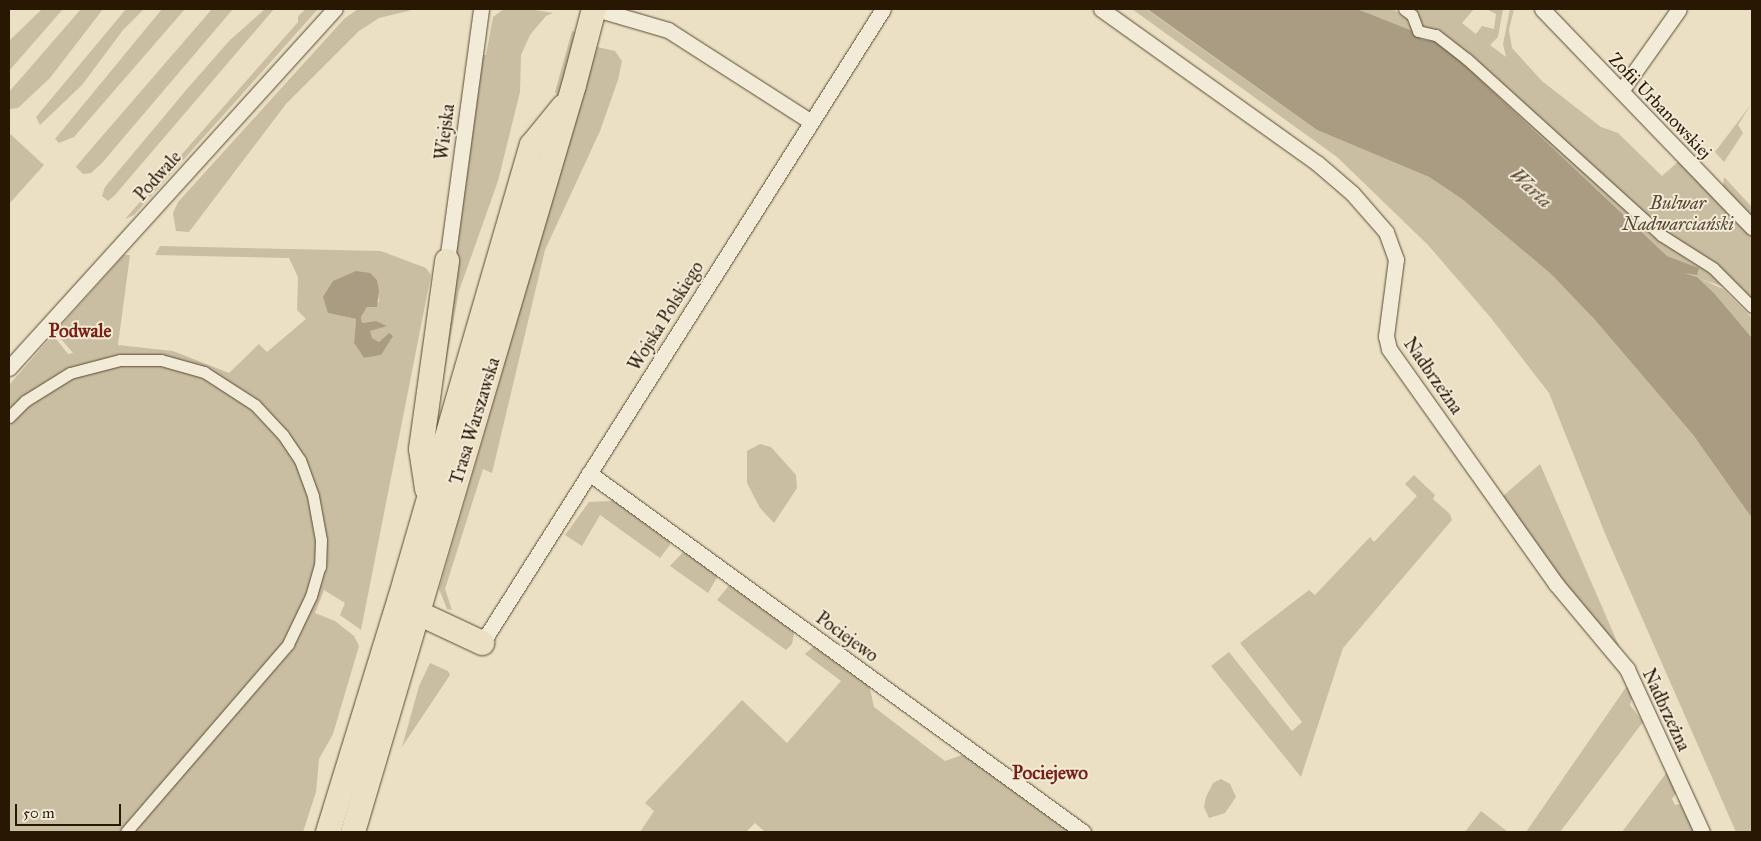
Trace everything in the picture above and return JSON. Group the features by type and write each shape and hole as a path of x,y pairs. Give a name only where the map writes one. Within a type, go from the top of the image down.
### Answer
{"main road":[{"name":"Trasa Warszawska","path":"353,832 595,9"},
{"name":"Trasa Warszawska","path":"328,832 405,581 428,496 532,145 570,98"},
{"path":"428,496 421,449 447,261"},
{"path":"405,581 418,613 482,643"}],"street":[{"name":"Podwale","path":"9,368 335,9"},
{"name":"Wiejska","path":"447,261 481,9"},
{"path":"595,9 668,30 810,122"},
{"name":"Wojska Polskiego","path":"482,643 883,9"},
{"name":"Nadbrzeżna","path":"1101,9 1317,163 1352,193 1386,232 1396,258 1386,336 1390,349 1564,594 1627,669 1702,832"},
{"path":"1404,9 1412,15 1418,30 1436,35 1467,59 1661,235 1713,268 1752,307"},
{"name":"Zofii Urbanowskiej","path":"1542,9 1752,227"},
{"path":"1621,91 1679,9"},
{"path":"9,417 25,400 70,373 120,360 161,360 204,372 255,405 283,435 300,460 313,496 321,540 320,566 311,596 288,644 126,832"},
{"name":"Pociejewo","path":"589,472 1083,832"}],"green space":[{"path":"42,9 63,9 9,71 9,41"},
{"path":"81,9 103,9 50,78 18,108 9,109 9,92"},
{"path":"126,9 144,9 123,30 82,85 40,125 36,117"},
{"path":"162,9 185,9 74,137 59,143 55,139"},
{"path":"212,9 233,9 102,163 91,173 83,174 76,167"},
{"path":"265,9 274,9 115,195 108,201 102,196 105,187 187,89 229,41"},
{"path":"306,9 318,9 134,215 125,219 298,22 298,16"},
{"path":"358,9 416,9 379,18 359,31 286,104 189,232 176,231 173,213 178,202 344,19"},
{"path":"504,9 529,9 553,13 546,16 530,35 521,55 520,92 498,181 459,291 434,428 447,284 456,248 480,55 486,55 493,17"},
{"path":"1132,9 1146,9 1317,130 1429,177 1462,199 1551,274 1595,320 1694,436 1733,487 1752,518 1752,832 1736,832 1606,536 1549,393 1491,318 1428,245 1337,157"},
{"name":"Bulwar Nadwarciański","path":"1357,9 1393,9 1404,17 1397,9 1474,9 1462,23 1476,34 1482,26 1494,29 1496,14 1486,9 1503,9 1498,37 1490,45 1506,57 1503,44 1510,9 1514,9 1509,30 1512,48 1542,81 1601,127 1618,133 1662,176 1680,160 1752,235 1752,315 1724,287 1701,279 1723,289 1752,318 1752,338 1715,294 1697,277 1684,273 1699,268 1667,256 1434,42"},
{"path":"572,31 580,33 558,97 555,92"},
{"path":"597,47 615,51 622,61 618,80 600,131 545,250 492,473 483,469 445,589 452,610 447,609 439,589"},
{"path":"1752,103 1738,125 1743,133 1724,162 1715,152"},
{"path":"9,133 44,165 9,204"},
{"path":"1724,177 1752,207 1752,216 1723,186"},
{"path":"160,246 381,251 426,268 431,275 361,630 340,615 345,603 324,590 315,613 335,621 354,636 359,646 333,734 319,759 316,792 303,832 9,832 9,385 53,335 68,354 73,353 55,332 124,255 130,255 118,345 173,351 229,373 259,344 267,352 306,319 297,310 298,277 289,258 155,255","holes":["377,280 379,302 367,307 361,317 362,323 376,321 386,326 369,331 372,338 379,342 387,337 381,355 364,358 354,343 356,319 328,313"]},
{"path":"760,444 771,447 796,475 797,488 774,523 760,508 747,483 747,451"},
{"path":"1540,464 1622,653 1570,593 1503,496"},
{"path":"1414,475 1435,495 1433,499 1450,514 1452,520 1343,648 1301,777 1211,666 1229,652 1292,731 1302,722 1240,643 1309,590 1315,595 1370,537 1374,542 1417,496 1405,484"},
{"path":"612,497 670,538 670,545 660,558 600,515 582,546 565,535 589,502 611,501"},
{"path":"685,550 719,574 708,593 670,566"},
{"path":"732,582 795,629 792,644 786,650 717,600"},
{"path":"814,646 869,684 874,707 945,761 965,754 1071,832 765,832 755,823 746,832 640,832 654,811 645,803 742,700 787,743 841,681 805,654"},
{"path":"430,663 448,671 450,675 402,747 419,686"},
{"path":"1629,683 1633,695 1630,705 1643,722 1560,832 1526,832"},
{"path":"1667,772 1676,793 1672,799 1675,805 1680,804 1694,832 1622,832"},
{"path":"1221,779 1230,784 1236,797 1225,813 1209,818 1204,807 1206,797 1213,783"},
{"path":"1481,811 1508,832 1465,832"}],"water":[{"name":"Warta","path":"1147,9 1357,9 1410,30 1421,39 1437,42 1456,57 1667,256 1699,268 1697,275 1684,273 1697,277 1715,294 1752,338 1752,518 1694,436 1595,320 1551,274 1462,199 1429,177 1317,130"},
{"path":"356,271 370,273 377,280 379,291 377,307 367,307 361,317 362,323 376,321 387,326 370,331 372,338 379,342 389,333 393,336 381,355 364,358 354,343 356,319 328,313 323,297 333,281"}],"district":[{"name":"Podwale","path":"80,331"},
{"name":"Pociejewo","path":"1050,773"}]}
